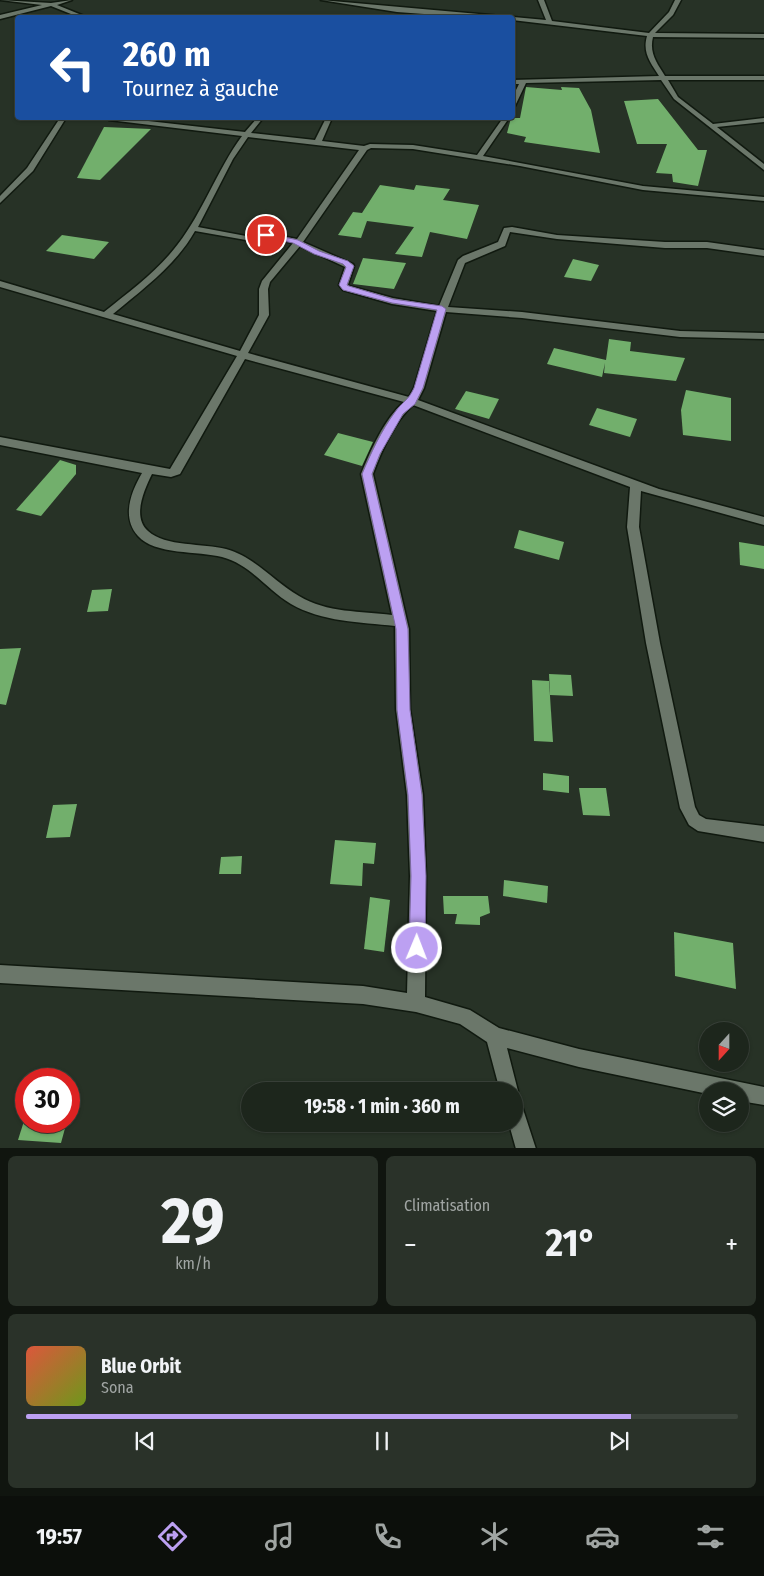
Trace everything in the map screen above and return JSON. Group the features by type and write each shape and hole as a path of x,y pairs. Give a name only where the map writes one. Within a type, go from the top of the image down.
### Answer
{"street":[{"path":"2,0 54,4 80,15"},
{"path":"0,17 69,0"},
{"path":"324,0 347,8 460,15"},
{"path":"541,0 549,22"},
{"path":"678,0 672,11 655,27 650,36 647,48 649,55 676,98 763,166"},
{"path":"515,18 650,36 764,36"},
{"path":"515,82 662,78 764,78"},
{"path":"515,100 524,82"},
{"path":"0,201 30,169 62,120"},
{"path":"128,120 364,148 370,146 413,147 479,157 643,188 764,199"},
{"path":"106,315 174,254 192,228 210,192 246,133 258,120"},
{"path":"318,142 328,120"},
{"path":"479,157 505,120"},
{"path":"710,126 764,120"},
{"path":"0,441 149,470 171,473 176,471 243,356 265,314 264,285 274,269 298,244 364,148"},
{"path":"192,228 246,238 274,236 295,241 350,266 343,285 346,288 392,301 442,309 514,314 680,334 764,336"},
{"path":"416,1003 418,876 416,804 403,710 402,629 367,474 375,454 399,412 412,401 427,362 442,309 461,262 466,258 502,244 508,230 636,244 707,245 764,253"},
{"path":"0,284 243,356 412,401 656,492 764,520"},
{"path":"149,470 136,500 134,518 139,528 149,539 186,548 223,552 239,558 295,600 328,614 400,621"},
{"path":"636,484 633,527 653,643 688,808 694,820 704,826 764,834"},
{"path":"0,974 363,995 416,1003 464,1016 495,1036 579,1058 764,1096"},
{"path":"495,1036 507,1082"},
{"path":"521,1132 526,1148"}],"building":[{"path":"526,87 562,90 561,87 579,88 591,110 600,153 524,142 526,137 507,133 510,120 520,118"},
{"path":"658,99 698,150 707,150 698,186 673,182 672,174 656,173 667,144 637,144 624,101"},
{"path":"104,127 151,129 100,180 77,178"},
{"path":"380,185 414,190 416,185 450,189 443,200 479,205 467,239 430,232 422,257 395,254 414,227 367,221 361,238 338,235 353,212 362,213"},
{"path":"62,235 109,242 94,259 46,251"},
{"path":"363,258 406,263 394,289 353,284"},
{"path":"573,259 599,265 591,281 564,277"},
{"path":"609,339 631,342 630,351 685,358 676,381 604,373 605,363 602,377 547,364 554,348 606,360"},
{"path":"686,390 731,398 731,441 683,435 681,410"},
{"path":"466,391 499,399 489,419 455,409"},
{"path":"597,408 637,419 630,437 589,425"},
{"path":"338,433 373,442 362,466 324,455"},
{"path":"60,460 76,465 76,474 41,516 16,510"},
{"path":"519,530 564,542 559,560 514,548"},
{"path":"739,542 764,546 764,569 740,565"},
{"path":"112,589 108,611 87,612 92,590"},
{"path":"21,648 6,705 0,704 0,649"},
{"path":"549,674 571,675 573,696 550,695"},
{"path":"532,680 549,681 553,742 534,741"},
{"path":"543,773 569,776 569,793 543,790"},
{"path":"579,788 606,788 610,816 583,815"},
{"path":"77,804 70,837 46,838 53,805"},
{"path":"335,840 376,843 374,864 363,863 362,886 330,884"},
{"path":"242,856 241,874 219,874 221,857"},
{"path":"504,880 548,886 547,903 503,896"},
{"path":"443,896 488,896 490,913 480,917 480,925 455,924 457,914 444,914"},
{"path":"370,897 390,900 384,952 364,949"},
{"path":"674,932 733,943 736,989 675,976"},
{"path":"20,1133 64,1133 61,1143 18,1140"}],"route":[{"path":"266,235 295,241 316,252 346,263 350,266 350,270 344,280 343,285 346,288 392,301 442,309 418,388 412,401 399,412 375,454 367,474 402,629 403,710 415,795 418,876 417,948"}]}
